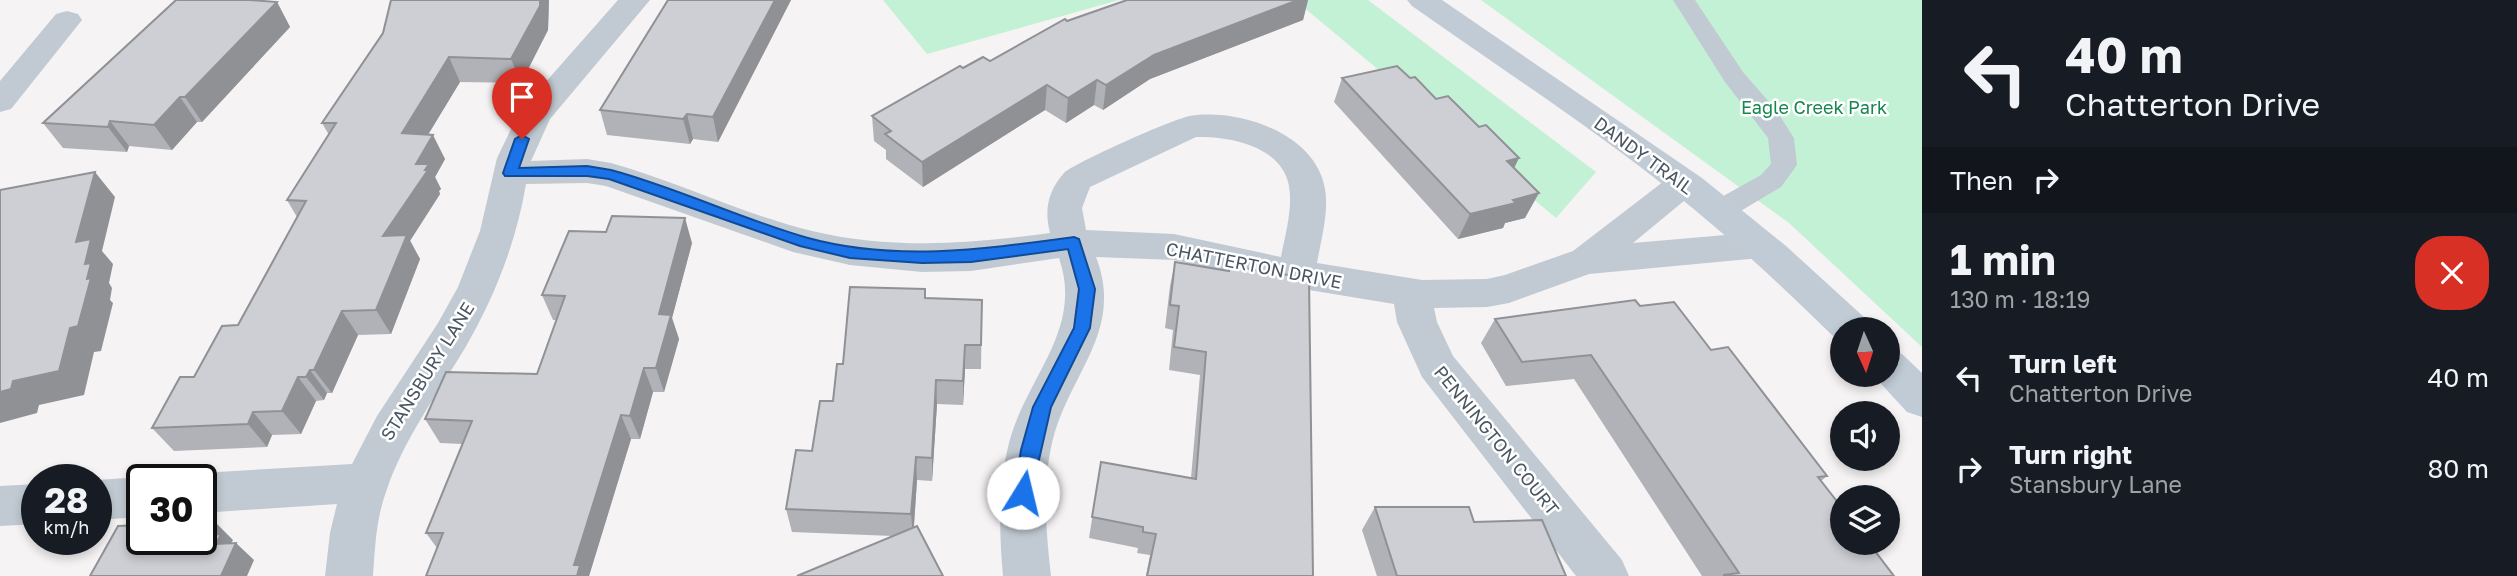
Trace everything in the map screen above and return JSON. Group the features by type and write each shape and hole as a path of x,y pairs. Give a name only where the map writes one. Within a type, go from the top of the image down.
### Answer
{"street":[{"name":"STANSBURY LANE","path":"349,576 356,515 365,483 391,427 455,331 475,292 496,240 510,173 522,139 541,109 633,0"},
{"name":"DANDY TRAIL","path":"1422,0 1633,144 1760,245 1839,317"},
{"path":"0,102 67,20"},
{"path":"1027,576 1023,542 1023,493 1030,450 1042,407 1079,337 1086,306 1085,277 1064,209 1068,194 1078,179 1191,126 1227,126 1278,146 1297,163 1307,189 1297,274"},
{"name":"CHATTERTON DRIVE","path":"510,173 587,171 611,174 806,243 850,252 922,258 971,257 1074,243 1174,247 1297,274 1411,293 1486,293 1509,289 1586,261 1684,183"},
{"path":"1586,261 1760,245"},
{"name":"PENNINGTON COURT","path":"1411,293 1420,332 1437,366 1605,576"},
{"path":"1900,377 1922,400"},
{"path":"217,493 365,483"},
{"path":"0,506 21,505"}],"lane":[{"path":"1684,0 1734,77 1767,116 1781,138 1784,165 1771,181 1719,211"}],"green space":[{"path":"883,0 1119,0 927,54"},
{"path":"1295,0 1368,0 1596,172 1556,218"},
{"name":"Eagle Creek Park","path":"1481,0 1922,0 1922,347 1900,326 1900,317 1890,317 1789,223"}],"building":[{"path":"176,0 277,2 185,97 180,97 154,125 110,121 108,127 43,123"},
{"path":"391,0 540,0 540,6 511,59 449,57 402,133 433,135 416,164 429,164 425,170 428,170 383,236 407,235 376,310 342,311 314,370 310,370 306,377 298,377 282,411 253,412 248,424 152,428 180,377 194,377 222,326 238,325 306,201 287,200 336,123 322,123 383,33"},
{"path":"668,0 775,0 713,117 687,114 683,119 600,110"},
{"path":"1127,0 1298,0 1154,55 1106,85 1097,80 1068,98 1047,85 922,162 885,134 891,131 872,116 960,66 963,68 983,57 990,61 1065,19 1067,21"},
{"path":"1397,66 1410,78 1415,77 1436,99 1448,96 1479,127 1486,125 1519,158 1507,161 1539,193 1513,200 1516,203 1470,214 1342,78"},
{"path":"95,172 76,242 91,239 85,264 91,263 87,279 91,278 78,326 70,328 59,371 13,381 11,389 0,392 0,190"},
{"path":"612,216 685,218 659,314 671,315 656,368 644,368 630,416 621,415 574,565 580,565 577,576 426,576 443,533 426,533 472,421 425,419 446,372 537,374 565,296 542,295 569,231 606,232"},
{"path":"1175,262 1229,271 1229,266 1309,278 1313,576 1147,576 1156,534 1143,532 1143,527 1092,517 1101,462 1196,479 1206,352 1174,347 1179,306 1170,305"},
{"path":"850,287 925,289 925,298 982,300 981,345 965,345 963,381 936,380 932,458 916,457 911,514 786,509 796,450 812,451 820,401 833,401 837,364 843,364"},
{"path":"1635,300 1640,306 1674,302 1711,350 1728,347 1827,476 1818,477 1830,492 1830,555 1878,555 1894,576 1724,576 1739,573 1591,355 1522,362 1495,319"},
{"path":"1375,507 1469,507 1474,522 1542,520 1566,576 1397,576"},
{"path":"118,526 126,526 126,555 217,555 217,544 236,543 221,576 90,576 102,555 112,555 112,537"},
{"path":"917,526 943,576 797,576"}],"route":[{"path":"522,139 510,173 587,171 611,174 806,243 850,252 922,258 971,257 1074,243 1087,289 1082,328 1042,407 1030,450 1023,493"}]}
